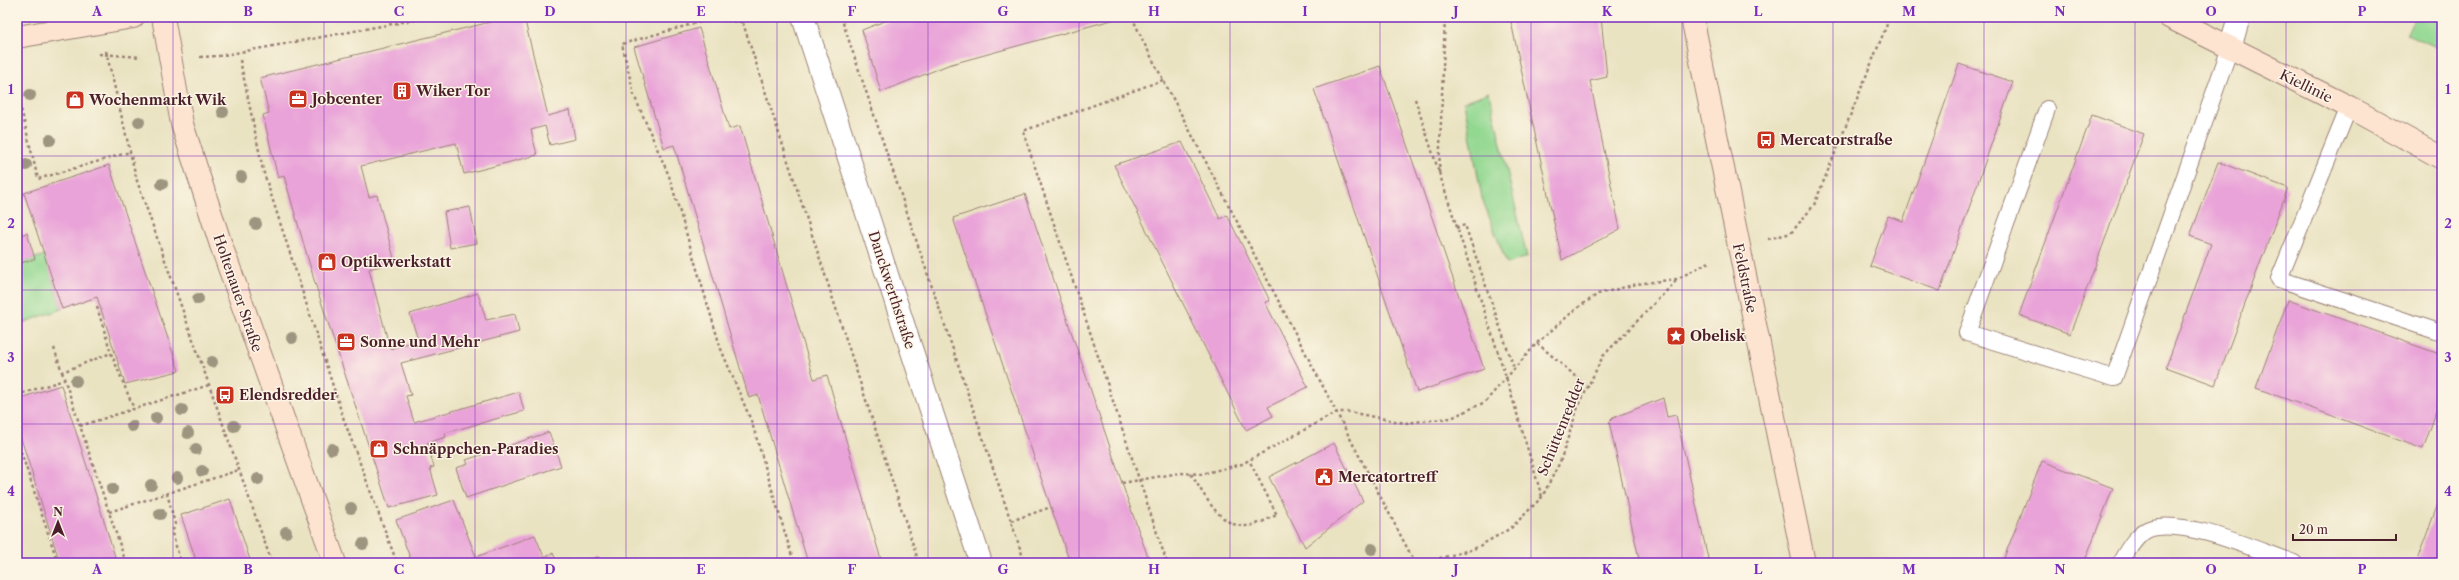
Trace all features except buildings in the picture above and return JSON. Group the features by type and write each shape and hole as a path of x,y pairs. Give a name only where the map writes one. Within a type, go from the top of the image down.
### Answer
{"street":[{"path":"17,37 133,17"},
{"name":"Holtenauer Straße","path":"163,17 182,124 220,245 335,563"},
{"name":"Danckwerthstraße","path":"803,17 981,563"},
{"name":"Feldstraße","path":"1692,17 1804,563"},
{"name":"Kiellinie","path":"2169,17 2349,107 2442,158"},
{"path":"2230,48 2239,17"}],"lane":[{"path":"2047,109 1967,333 2114,378 2230,48"},
{"path":"2349,107 2279,279 2442,333"},
{"path":"2120,563 2133,542 2151,528 2179,526 2203,532 2294,563"}],"path":[{"path":"93,53 107,56 171,59 219,56 430,17"},
{"path":"741,17 919,563"},
{"path":"847,17 842,18 1025,563"},
{"path":"1132,17 1163,80 1416,563"},
{"path":"1438,176 1445,17"},
{"path":"1791,233 1814,205 1890,17"},
{"path":"742,22 710,19 622,44 634,95 669,176 721,349 752,423 794,563"},
{"path":"100,22 137,181 272,563"},
{"path":"240,60 263,170 344,420 397,563"},
{"path":"1163,80 1023,131 1167,563"},
{"path":"17,92 38,180 130,152"},
{"path":"1415,98 1438,176 1506,377 1542,497"},
{"path":"1456,228 1465,225 1514,368"},
{"name":"Schüttenredder","path":"1422,563 1480,545 1511,528 1542,497 1560,462 1578,407 1587,386 1603,356 1678,279 1637,284 1598,294 1576,309 1537,343"},
{"path":"96,307 111,353 134,409"},
{"path":"1122,482 1179,473 1191,474 1209,472 1242,464 1337,412 1349,412 1405,423 1451,418 1485,402 1537,343 1587,386"},
{"path":"54,348 126,563"},
{"path":"62,372 111,353"},
{"path":"17,395 64,380"},
{"path":"80,426 209,385"},
{"path":"17,440 58,563"},
{"path":"1191,474 1212,506 1228,521 1244,526 1250,525 1277,515 1249,460"},
{"path":"109,512 239,470"},
{"path":"167,493 175,524 172,533 181,563"},
{"path":"1011,521 1051,507"}],"green space":[{"path":"2415,17 2442,17 2442,50 2407,34"},
{"path":"1489,92 1527,257 1507,264 1482,198 1464,102"},
{"path":"45,255 62,309 17,325 17,264"}],"place":[{"name":"Wiker Tor","path":"402,91"},
{"name":"Jobcenter","path":"298,99"},
{"name":"Wochenmarkt Wik","path":"75,100"},
{"name":"Mercatorstraße","path":"1766,140"},
{"name":"Optikwerkstatt","path":"327,262"},
{"name":"Obelisk","path":"1676,336"},
{"name":"Sonne und Mehr","path":"346,342"},
{"name":"Elendsredder","path":"225,395"},
{"name":"Schnäppchen-Paradies","path":"379,449"},
{"name":"Mercatortreff","path":"1324,477"}]}
